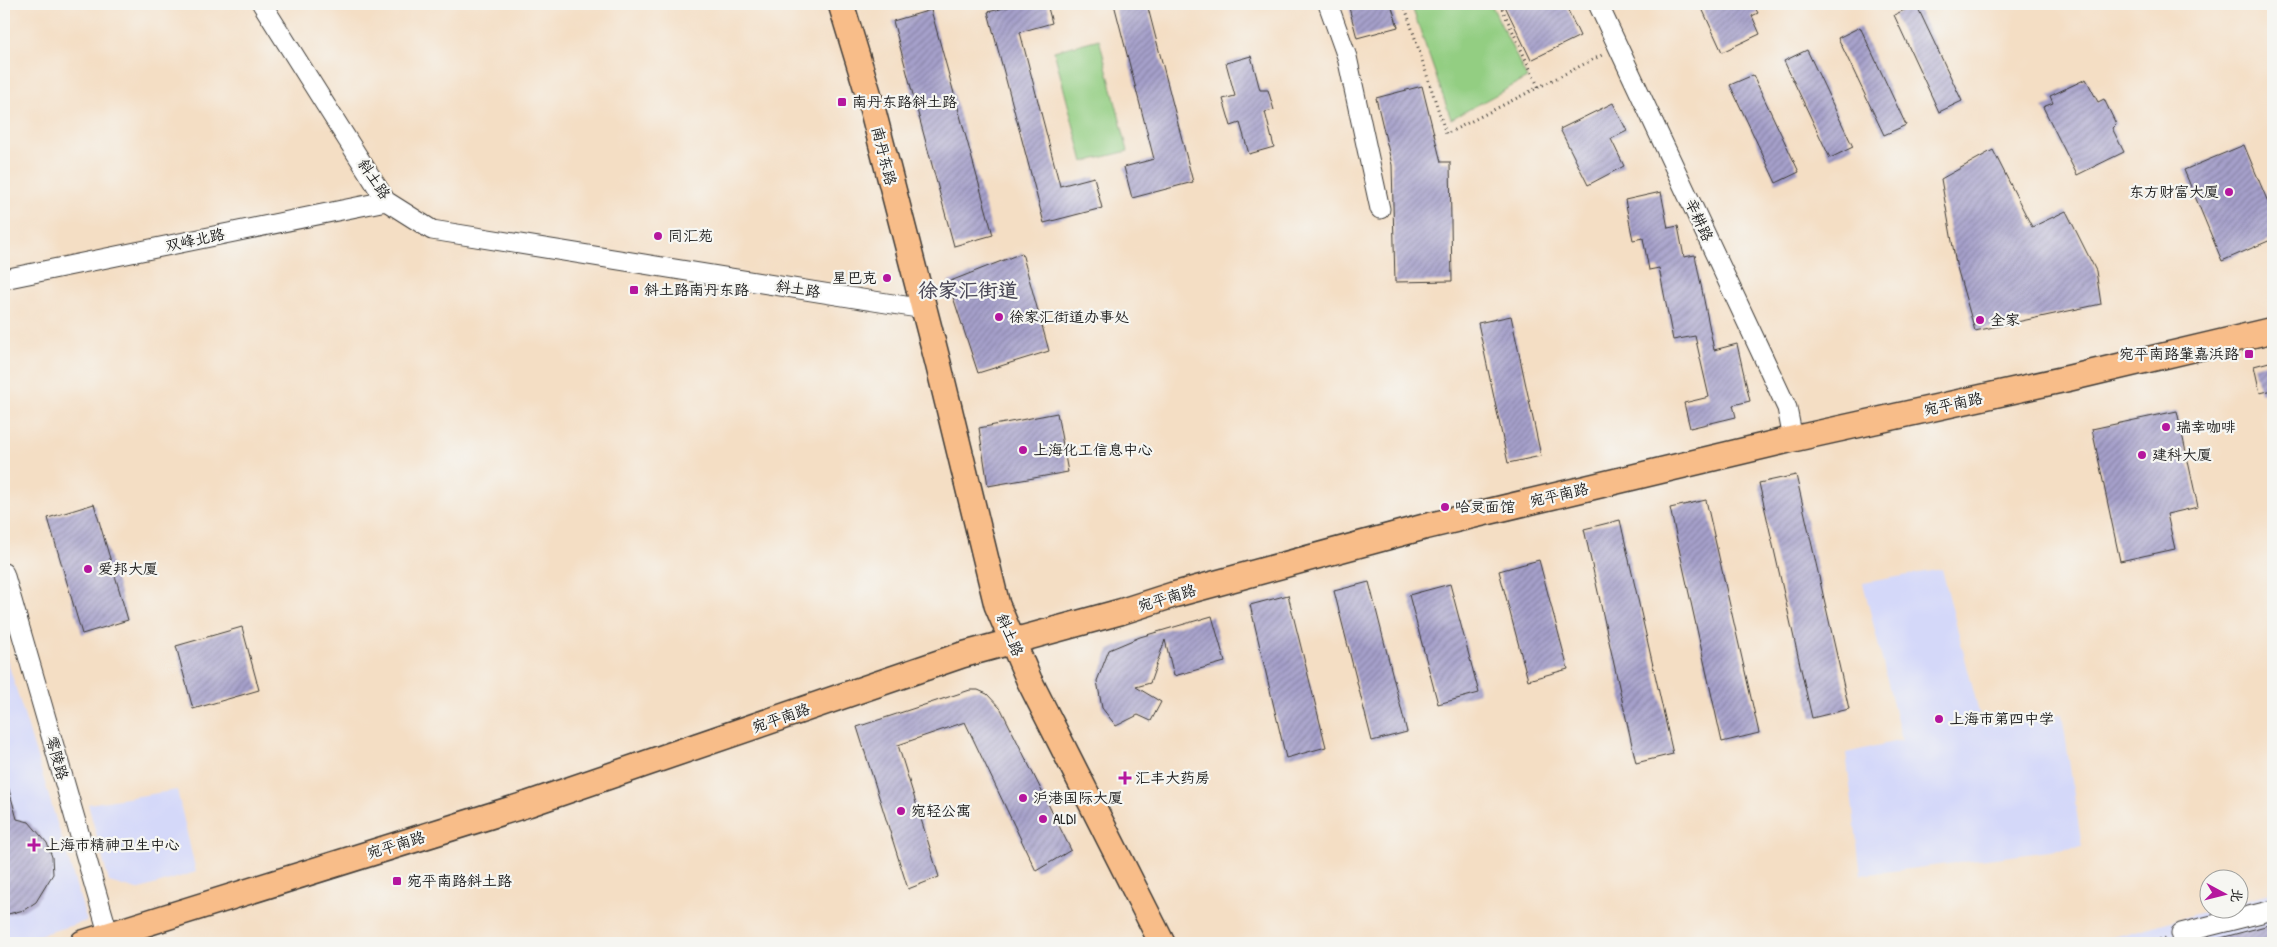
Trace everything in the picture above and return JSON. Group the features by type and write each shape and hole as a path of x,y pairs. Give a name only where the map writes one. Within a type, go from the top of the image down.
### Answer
{"main road":[{"name":"南丹东路","path":"842,4 869,96 924,309"},
{"name":"斜土路","path":"924,309 997,605 1029,680 1162,943"},
{"name":"宛平南路","path":"83,943 110,939 528,804 962,655 1424,526 1793,439 2079,376 2273,330"}],"street":[{"name":"斜土路","path":"262,4 386,201 432,230 924,309"},
{"path":"1328,4 1347,57 1380,209"},
{"name":"辛耕路","path":"1598,4 1787,408 1793,439"},
{"name":"双峰北路","path":"4,279 386,201"},
{"name":"零陵路","path":"4,573 9,608 110,939"},
{"path":"2182,938 2273,910"}],"path":[{"path":"1404,4 1446,134 1618,46"},
{"path":"1500,4 1539,88"}],"shaded area":[{"name":"上海市第四中学","path":"1942,569 1982,724 2062,714 2082,847 1861,875 1846,753 1902,740 1863,583"},
{"name":"上海市精神卫生中心","path":"4,649 87,921 12,943 4,943"},
{"path":"177,790 196,872 137,890 109,882 88,804"},
{"path":"2273,892 2273,943 2092,943 2200,913 2200,920 2250,920 2250,898"}],"green space":[{"path":"1411,4 1491,4 1527,78 1451,119"},
{"path":"1099,39 1128,151 1083,162 1054,51"}],"building":[{"path":"1020,4 1047,4 1052,23 1020,32 1060,186 1094,177 1102,208 1044,223 988,12"},
{"path":"1114,4 1147,4 1193,182 1132,198 1124,167 1154,159"},
{"path":"1348,4 1391,4 1398,27 1357,38"},
{"path":"1504,4 1565,4 1580,36 1531,60"},
{"path":"1700,4 1753,4 1758,13 1752,16 1760,34 1722,52"},
{"path":"1916,4 1962,101 1939,112 1894,15"},
{"path":"931,10 993,235 954,246 893,21"},
{"path":"1860,27 1906,125 1884,135 1838,38"},
{"path":"1807,50 1853,147 1830,158 1784,61"},
{"path":"1251,56 1260,90 1268,90 1274,110 1265,112 1274,147 1249,154 1240,123 1231,126 1223,99 1235,96 1226,63"},
{"path":"1753,75 1799,172 1776,183 1730,85"},
{"path":"2086,79 2098,102 2104,99 2116,124 2112,128 2124,152 2077,175 2043,107 2053,103 2050,96"},
{"path":"1422,86 1441,162 1450,162 1452,281 1395,282 1392,165 1376,98"},
{"path":"1613,103 1627,131 1611,139 1624,166 1588,185 1560,129"},
{"name":"东方财富大厦","path":"2244,145 2273,214 2273,239 2222,261 2184,170"},
{"path":"1993,150 2032,227 2066,211 2096,271 2101,304 1975,331 1956,264 1941,179"},
{"path":"1661,192 1668,228 1678,226 1684,257 1695,255 1714,350 1737,344 1750,401 1733,405 1736,417 1690,428 1684,403 1709,397 1695,336 1673,340 1659,268 1649,270 1643,238 1633,240 1625,200"},
{"name":"徐家汇街道办事处","path":"1022,253 1049,351 978,373 948,282"},
{"path":"1511,316 1541,456 1508,463 1478,323"},
{"path":"2273,361 2273,390 2260,393 2254,366"},
{"path":"2177,411 2198,507 2167,514 2175,549 2120,561 2092,429"},
{"name":"上海化工信息中心","path":"1057,413 1068,472 988,486 979,428"},
{"path":"1796,475 1849,709 1812,718 1759,483"},
{"path":"1706,500 1759,733 1722,742 1670,508"},
{"name":"爱邦大厦","path":"94,504 128,620 82,634 48,518"},
{"path":"1620,520 1673,754 1636,763 1584,529"},
{"path":"1539,560 1568,669 1528,680 1499,571"},
{"path":"1369,582 1407,732 1372,741 1334,591"},
{"path":"1450,584 1479,693 1438,704 1409,595"},
{"path":"1288,595 1326,747 1286,758 1250,605"},
{"path":"1212,616 1225,662 1174,676 1165,640 1150,683 1136,687 1161,702 1151,721 1138,715 1116,726 1102,708 1097,681 1109,650 1140,637"},
{"path":"242,627 259,690 193,709 176,646"},
{"name":"沪港国际大厦","path":"970,690 978,690 987,694 1001,709 1071,850 1036,871 965,722 898,745 939,877 908,889 857,727"},
{"path":"4,786 8,786 17,819 29,822 47,843 52,857 53,874 36,902 24,910 4,915"},
{"path":"2273,924 2273,943 2218,943 2217,939"}],"place":[{"name":"南丹东路斜土路","path":"842,102"},
{"name":"东方财富大厦","path":"2229,192"},
{"name":"同汇苑","path":"658,236"},
{"name":"星巴克","path":"887,278"},
{"name":"斜土路南丹东路","path":"634,290"},
{"name":"徐家汇街道办事处","path":"999,317"},
{"name":"全家","path":"1980,320"},
{"name":"宛平南路肇嘉浜路","path":"2249,354"},
{"name":"瑞幸咖啡","path":"2166,427"},
{"name":"上海化工信息中心","path":"1023,450"},
{"name":"建科大厦","path":"2142,455"},
{"name":"哈灵面馆","path":"1445,507"},
{"name":"爱邦大厦","path":"88,569"},
{"name":"上海市第四中学","path":"1939,719"},
{"name":"汇丰大药房","path":"1125,778"},
{"name":"沪港国际大厦","path":"1023,798"},
{"name":"宛轻公寓","path":"901,811"},
{"name":"ALDI","path":"1043,819"},
{"name":"上海市精神卫生中心","path":"34,845"},
{"name":"宛平南路斜土路","path":"397,881"}],"district":[{"name":"徐家汇街道","path":"968,290"}]}
